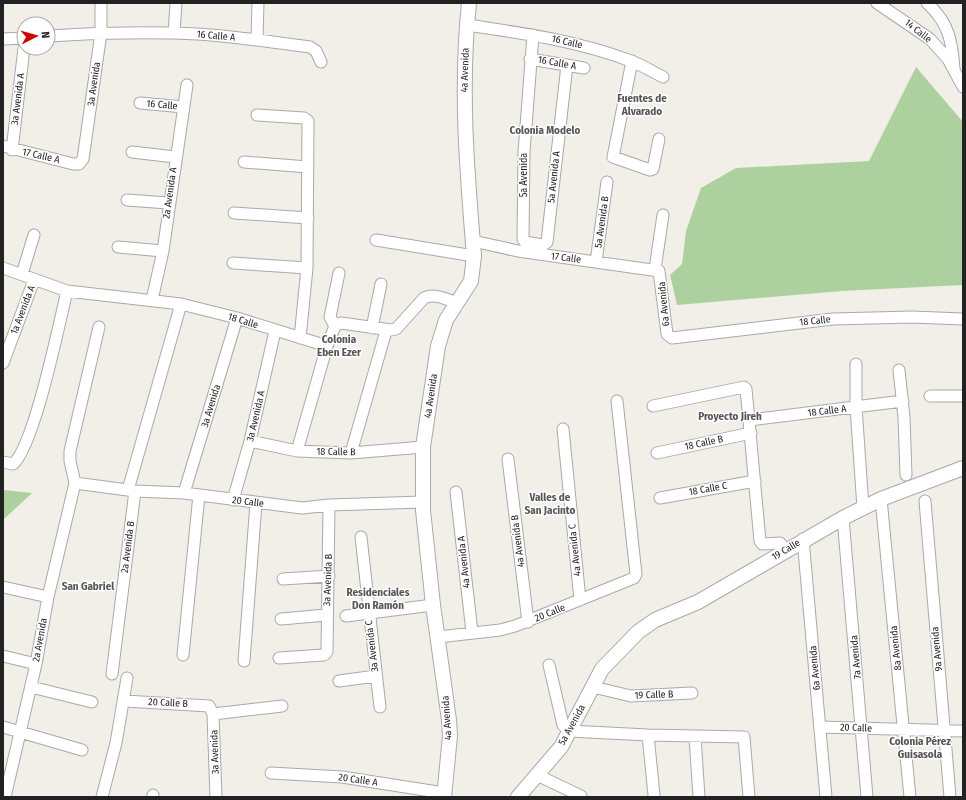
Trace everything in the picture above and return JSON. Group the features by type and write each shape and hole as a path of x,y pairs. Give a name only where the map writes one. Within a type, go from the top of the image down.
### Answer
{"street":[{"name":"3a Avenida","path":"79,164 83,159 101,32 101,3"},
{"path":"174,33 176,3"},
{"path":"257,40 258,3"},
{"name":"4a Avenida","path":"444,795 450,736 433,605 423,502 423,448 438,346 446,320 471,281 474,256 464,100 466,25 469,3"},
{"name":"14 Calle","path":"878,3 930,39 948,59 963,87"},
{"path":"927,3 934,9 950,32 954,72"},
{"name":"16 Calle","path":"466,25 533,34 588,47 632,61 663,77"},
{"name":"16 Calle A","path":"101,32 174,33 257,40 310,47 316,51 321,62"},
{"path":"56,35 101,32"},
{"name":"5a Avenida","path":"533,34 524,152 523,239 525,242 543,246 547,242"},
{"path":"3,39 16,38"},
{"name":"3a Avenida A","path":"7,148 23,56"},
{"name":"16 Calle A","path":"530,59 584,68"},
{"path":"632,61 613,157 615,159 650,170 652,169 659,139"},
{"name":"5a Avenida A","path":"547,242 567,65"},
{"name":"2a Avenida A","path":"152,300 162,251 168,203 187,85"},
{"name":"16 Calle","path":"140,103 184,107"},
{"path":"257,115 307,119 307,268 300,338"},
{"name":"17 Calle A","path":"7,148 73,164 79,164"},
{"path":"132,152 175,157"},
{"path":"244,162 308,167"},
{"name":"5a Avenida B","path":"596,262 607,182"},
{"path":"127,200 168,203"},
{"path":"234,213 308,218"},
{"name":"6a Avenida","path":"663,215 657,270 668,337"},
{"path":"22,274 34,235"},
{"path":"376,240 474,256"},
{"name":"17 Calle","path":"473,241 518,252 657,270"},
{"path":"118,247 162,251"},
{"path":"233,263 307,268"},
{"name":"18 Calle","path":"3,268 67,292 181,304 237,318 327,346"},
{"path":"335,326 330,317 338,273"},
{"name":"1a Avenida A","path":"3,363 34,280"},
{"path":"372,328 381,284"},
{"path":"8,463 20,457 30,434 67,292"},
{"path":"297,451 327,346 335,326 342,323 349,323 386,331 396,329 424,298 429,296 447,299 457,303"},
{"name":"2a Avenida B","path":"112,674 131,491 181,304"},
{"name":"18 Calle","path":"668,337 672,338 832,319 912,317 963,319"},
{"name":"3a Avenida","path":"184,493 237,318"},
{"path":"75,483 70,461 70,451 99,327"},
{"name":"3a Avenida A","path":"233,500 250,440 275,331"},
{"path":"351,453 386,331"},
{"path":"856,364 856,407 864,508"},
{"path":"900,370 903,401 906,475"},
{"path":"653,406 744,386 746,389 750,420 760,541 762,544 780,543 786,550"},
{"path":"930,396 963,396"},
{"name":"20 Calle","path":"438,637 500,630 528,622 634,578 636,574 617,401"},
{"name":"18 Calle A","path":"750,420 903,401"},
{"name":"4a Avenida C","path":"563,429 580,600"},
{"name":"18 Calle B","path":"657,453 750,433"},
{"name":"18 Calle B","path":"250,440 297,451 351,453 423,448"},
{"name":"4a Avenida B","path":"508,459 528,622"},
{"name":"19 Calle","path":"620,650 638,632 655,620 698,602 803,539 881,499 963,468"},
{"name":"18 Calle C","path":"660,498 755,481"},
{"name":"20 Calle","path":"75,483 131,491 184,493 302,508 329,505 423,502"},
{"name":"2a Avenida","path":"6,797 36,664 48,597 75,483"},
{"name":"4a Avenida A","path":"456,492 472,632"},
{"path":"183,655 199,495"},
{"name":"8a Avenida","path":"881,499 910,797"},
{"path":"244,661 256,502"},
{"name":"9a Avenida","path":"925,502 950,797"},
{"name":"3a Avenida B","path":"279,658 326,654 326,616 329,576 329,505"},
{"name":"7a Avenida","path":"843,518 868,797"},
{"name":"3a Avenida C","path":"361,537 368,613 380,706"},
{"name":"6a Avenida","path":"803,539 826,797"},
{"path":"283,579 329,576"},
{"path":"3,587 48,597"},
{"path":"346,616 433,605"},
{"path":"281,619 326,616"},
{"name":"5a Avenida","path":"518,797 561,747 602,669 620,650"},
{"path":"3,656 36,664"},
{"path":"550,665 563,725 569,731 648,735 744,737 748,797"},
{"path":"339,681 376,676"},
{"path":"102,797 125,701 128,678"},
{"path":"31,687 92,702"},
{"name":"19 Calle B","path":"593,687 635,696 692,694"},
{"name":"20 Calle B","path":"125,701 208,706 212,711 282,706"},
{"name":"3a Avenida","path":"212,711 216,797"},
{"path":"3,727 82,750"},
{"name":"20 Calle","path":"820,727 904,731 963,731"},
{"path":"648,735 654,795"},
{"path":"694,736 698,797"},
{"name":"20 Calle A","path":"271,773 342,777 444,795"},
{"path":"537,775 580,796"}],"green space":[{"path":"916,67 963,122 963,285 842,291 677,305 670,275 682,264 686,231 701,188 736,168 869,161"},
{"path":"3,490 32,493 3,520"}],"district":[{"name":"Fuentes de Alvarado","path":"642,104"},
{"name":"Colonia Modelo","path":"545,130"},
{"name":"Colonia Eben Ezer","path":"339,345"},
{"name":"Proyecto Jireh","path":"730,416"},
{"name":"Valles de San Jacinto","path":"550,503"},
{"name":"San Gabriel","path":"88,586"},
{"name":"Residenciales Don Ramón","path":"378,598"},
{"name":"Colonia Pérez Guisasola","path":"920,747"}]}
